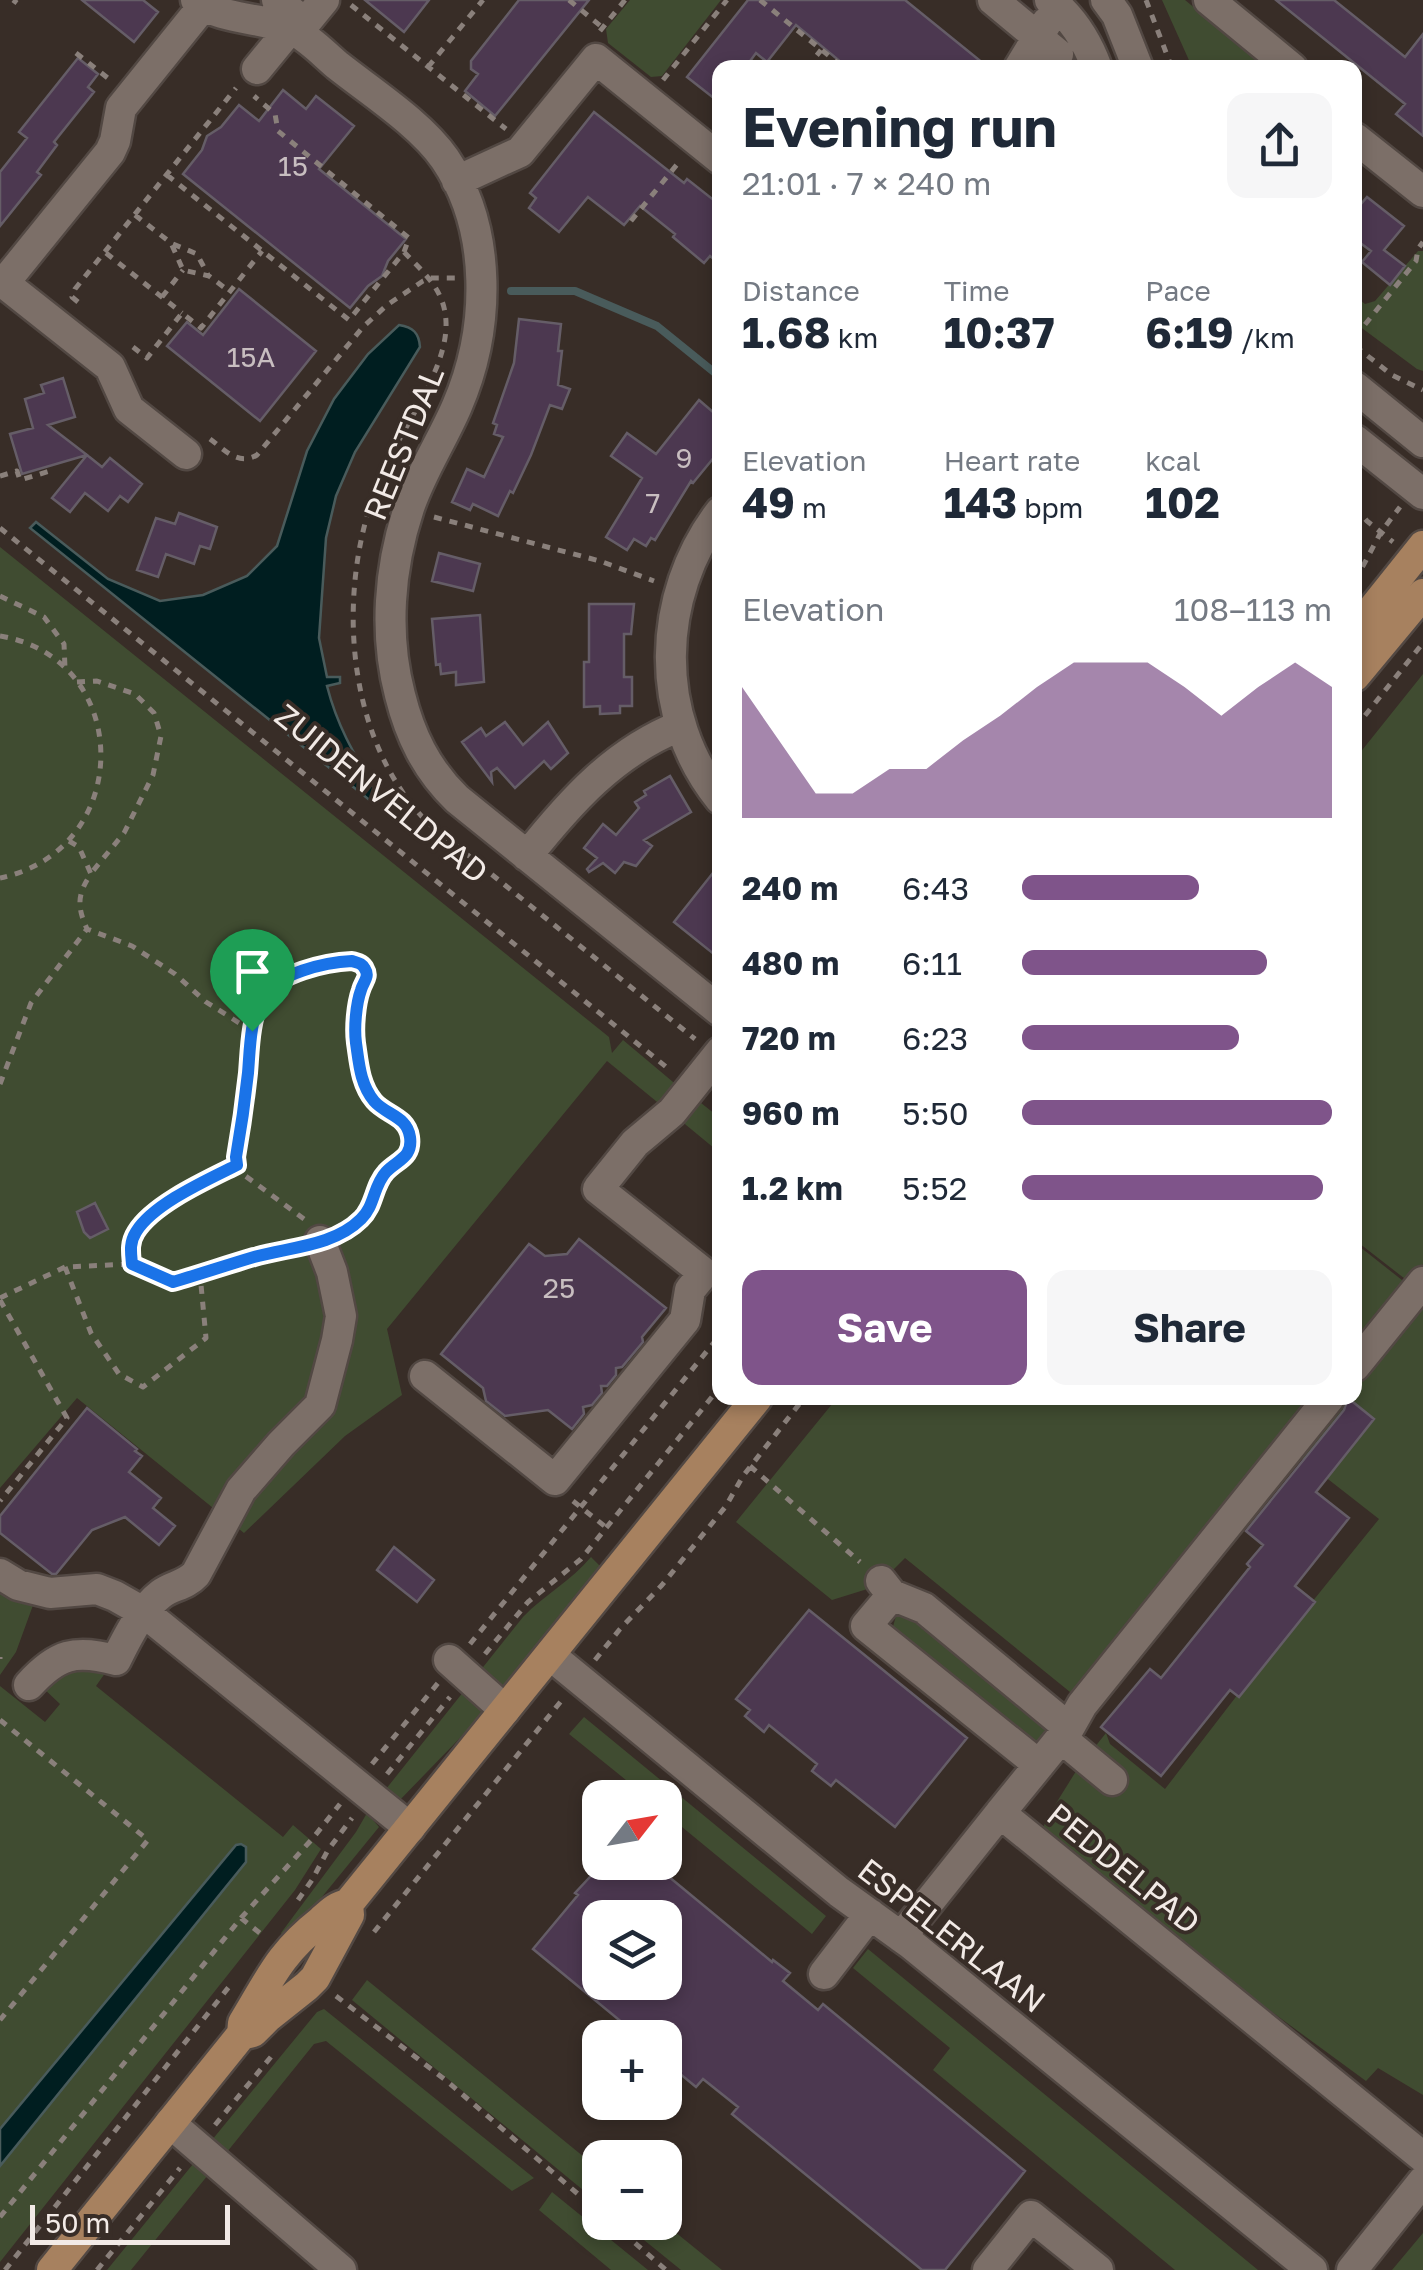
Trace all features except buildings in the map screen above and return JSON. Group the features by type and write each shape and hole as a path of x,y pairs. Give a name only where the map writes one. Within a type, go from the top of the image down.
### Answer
{"main road":[{"path":"1362,622 1423,546"},
{"path":"1362,668 1423,594"},
{"path":"52,2270 242,2034 243,2023 272,1970 290,1948 337,1906 348,1904 751,1405"}],"street":[{"name":"REESTDAL","path":"277,0 427,138 458,181 474,222 481,283 479,330 471,369 420,480 400,538 392,584 392,654 409,726 419,750 457,799 712,1005"},
{"path":"993,0 1048,45"},
{"path":"1106,0 1117,15 1135,60"},
{"path":"1209,0 1282,60"},
{"path":"1029,60 1048,45 1058,2"},
{"path":"1058,2 1086,39 1094,60"},
{"path":"196,445 129,409 110,367 68,311 10,288 110,152 121,108 199,3 304,21"},
{"path":"248,77 304,21"},
{"path":"458,181 520,152 595,41 712,151"},
{"path":"1362,144 1423,192"},
{"path":"1362,393 1423,442"},
{"path":"1362,447 1414,497"},
{"path":"712,524 688,566 674,614 671,678 680,726 712,787"},
{"path":"527,856 574,798 600,774 644,744 680,726"},
{"path":"425,1376 555,1480 684,1320 690,1290 704,1274 598,1189 635,1143 672,1112 712,1062"},
{"path":"29,1685 67,1656 85,1654 116,1660 130,1632 163,1592 190,1580 197,1572 241,1490 320,1404 340,1316 332,1272 320,1241"},
{"path":"1362,1357 1423,1282"},
{"name":"PEDDELPAD","path":"1324,1405 1082,1705 1065,1733 1000,1813 1423,2157"},
{"path":"0,1574 18,1585 50,1592 97,1589 144,1613 410,1828"},
{"path":"1039,1765 866,1626 887,1588 924,1608 1112,1780"},
{"name":"ESPELERLAAN","path":"550,1655 824,1880 901,1937 1312,2270"},
{"path":"449,1660 506,1710"},
{"path":"901,1937 1000,1813"},
{"path":"824,1974 870,1914"},
{"path":"170,2123 341,2270"},
{"path":"1352,2270 1423,2181"},
{"path":"988,2270 1031,2216 1098,2270"}],"path":[{"path":"344,0 512,134"},
{"path":"428,67 483,0"},
{"path":"569,0 595,41 625,0"},
{"path":"657,88 727,0"},
{"path":"760,0 834,60"},
{"path":"1146,0 1169,60"},
{"path":"814,60 822,50"},
{"path":"76,53 122,90"},
{"path":"68,311 75,289 167,175 248,77 276,114 278,131 410,238 404,252 349,320 167,175"},
{"path":"632,221 676,165"},
{"path":"135,215 170,243 197,254 209,276 230,292"},
{"path":"1362,328 1416,261 1423,242"},
{"path":"170,243 183,270"},
{"path":"105,252 201,328 262,251"},
{"path":"404,252 436,287 446,324 444,347 434,372 378,483 357,571 356,658 371,730 401,792 427,822 692,1036"},
{"path":"183,270 209,276"},
{"path":"162,298 183,270"},
{"path":"196,445 240,460 257,455 363,327 387,305 430,278 454,278"},
{"path":"124,340 147,358 182,314"},
{"path":"1362,351 1397,378 1423,390"},
{"path":"0,476 17,471 20,480 50,471"},
{"path":"1362,568 1381,532 1414,497"},
{"path":"426,514 600,560 662,584"},
{"path":"1362,514 1376,529"},
{"name":"ZUIDENVELDPAD","path":"0,528 691,1087"},
{"path":"0,596 44,618 64,644 65,668"},
{"path":"0,636 41,650 65,668 94,712 102,745 100,780 89,812 69,841 46,861 0,878"},
{"path":"1362,719 1423,643"},
{"path":"77,682 97,680 135,694 154,712 161,736 153,775 124,833 82,887 79,912 87,929 132,946 252,1031"},
{"path":"69,841 79,847 90,874"},
{"path":"0,1084 31,1004 87,929"},
{"path":"0,1501 67,1418 0,1299 65,1267 132,1264 173,1282 336,1237 362,1218 374,1201 383,1175 408,1154 408,1128 375,1102 365,1088 359,1068 355,1033 360,992 367,972 358,962 344,961 304,970 279,982 262,998 252,1031 237,1165 240,1172 310,1224 320,1241"},
{"path":"132,1264 130,1246 136,1231 158,1210 237,1165"},
{"path":"65,1267 91,1333 119,1374 143,1386 206,1338 200,1274"},
{"path":"590,1666 726,1506 742,1476 798,1405"},
{"path":"750,1466 887,1588"},
{"path":"566,1496 606,1528"},
{"path":"0,1720 148,1840 0,2020"},
{"path":"241,1918 261,1936"},
{"path":"328,1988 448,2082 582,2197"},
{"path":"632,2240 666,2270"}],"green space":[{"path":"630,0 721,0 662,76 651,77 608,43 606,29"},
{"path":"1162,0 1185,0 1258,60 1189,60"},
{"path":"1418,251 1423,251 1423,371 1362,328 1362,302 1375,301"},
{"path":"0,547 609,1037 612,1053 623,1040 679,1087 662,1106 607,1061 387,1329 402,1395 345,1436 244,1533 77,1398 0,1488"},
{"path":"1423,674 1423,1264 1409,1282 1362,1245 1362,750"},
{"path":"696,1099 712,1112 712,1146 680,1120"},
{"path":"1362,1249 1407,1284 1362,1340"},
{"path":"1423,1292 1423,2095 1378,2068 1366,2081 1231,1982 1043,1831 1045,1821 1078,1768 1106,1733 1110,1744 1165,1789 1379,1519 1292,1451 1328,1405 1362,1405 1362,1363"},
{"path":"831,1405 1310,1405 1086,1687 1070,1692 905,1558 877,1586 832,1600 736,1522"},
{"path":"591,1557 602,1568 487,1710 397,1803 382,1794 523,1617"},
{"path":"0,1584 36,1597 16,1652 0,1675"},
{"path":"908,1610 1049,1725 1033,1751 892,1630 896,1616"},
{"path":"63,1668 108,1669 96,1686 283,1837 293,1825 321,1849 295,1890 0,2262 0,2166 246,1862 247,1853 241,1844 235,1845 0,2129 0,1686 45,1722 60,1704 42,1687"},
{"path":"584,1717 661,1780 626,1780 569,1734"},
{"path":"682,1798 826,1916 812,1934 682,1827"},
{"path":"367,1813 379,1827 286,1941 281,1933"},
{"path":"868,1949 1258,2270 1175,2270 933,2070 950,2048 853,1968"},
{"path":"367,1980 582,2155 582,2189 352,2000"},
{"path":"324,2009 534,2178 512,2191 326,2041 314,2044 227,2152 212,2140 317,2012"},
{"path":"193,2164 208,2175 131,2270 107,2270"},
{"path":"552,2192 582,2216 582,2240 611,2240 648,2270 611,2270 539,2210"},
{"path":"1423,2233 1423,2270 1392,2270"},
{"path":"682,2238 722,2270 681,2270 644,2240"}],"water":[{"path":"399,325 414,332 420,347 355,452 336,496 326,538 319,638 327,677 340,677 340,683 327,686 337,716 378,794 372,802 30,528 36,522 108,579 160,601 203,595 247,576 277,546 307,451 334,399 368,354"},
{"path":"236,1845 246,1847 246,1862 0,2166 0,2129"}],"waterway":[{"path":"511,291 575,291 657,326 712,371"}],"route":[{"path":"358,962 367,972 360,992 355,1033 359,1068 365,1088 375,1102 408,1128 408,1154 383,1175 369,1211 336,1237 173,1282 132,1264 130,1246 136,1231 158,1210 237,1165 252,1031 262,998 279,982 304,970 358,962"}]}
